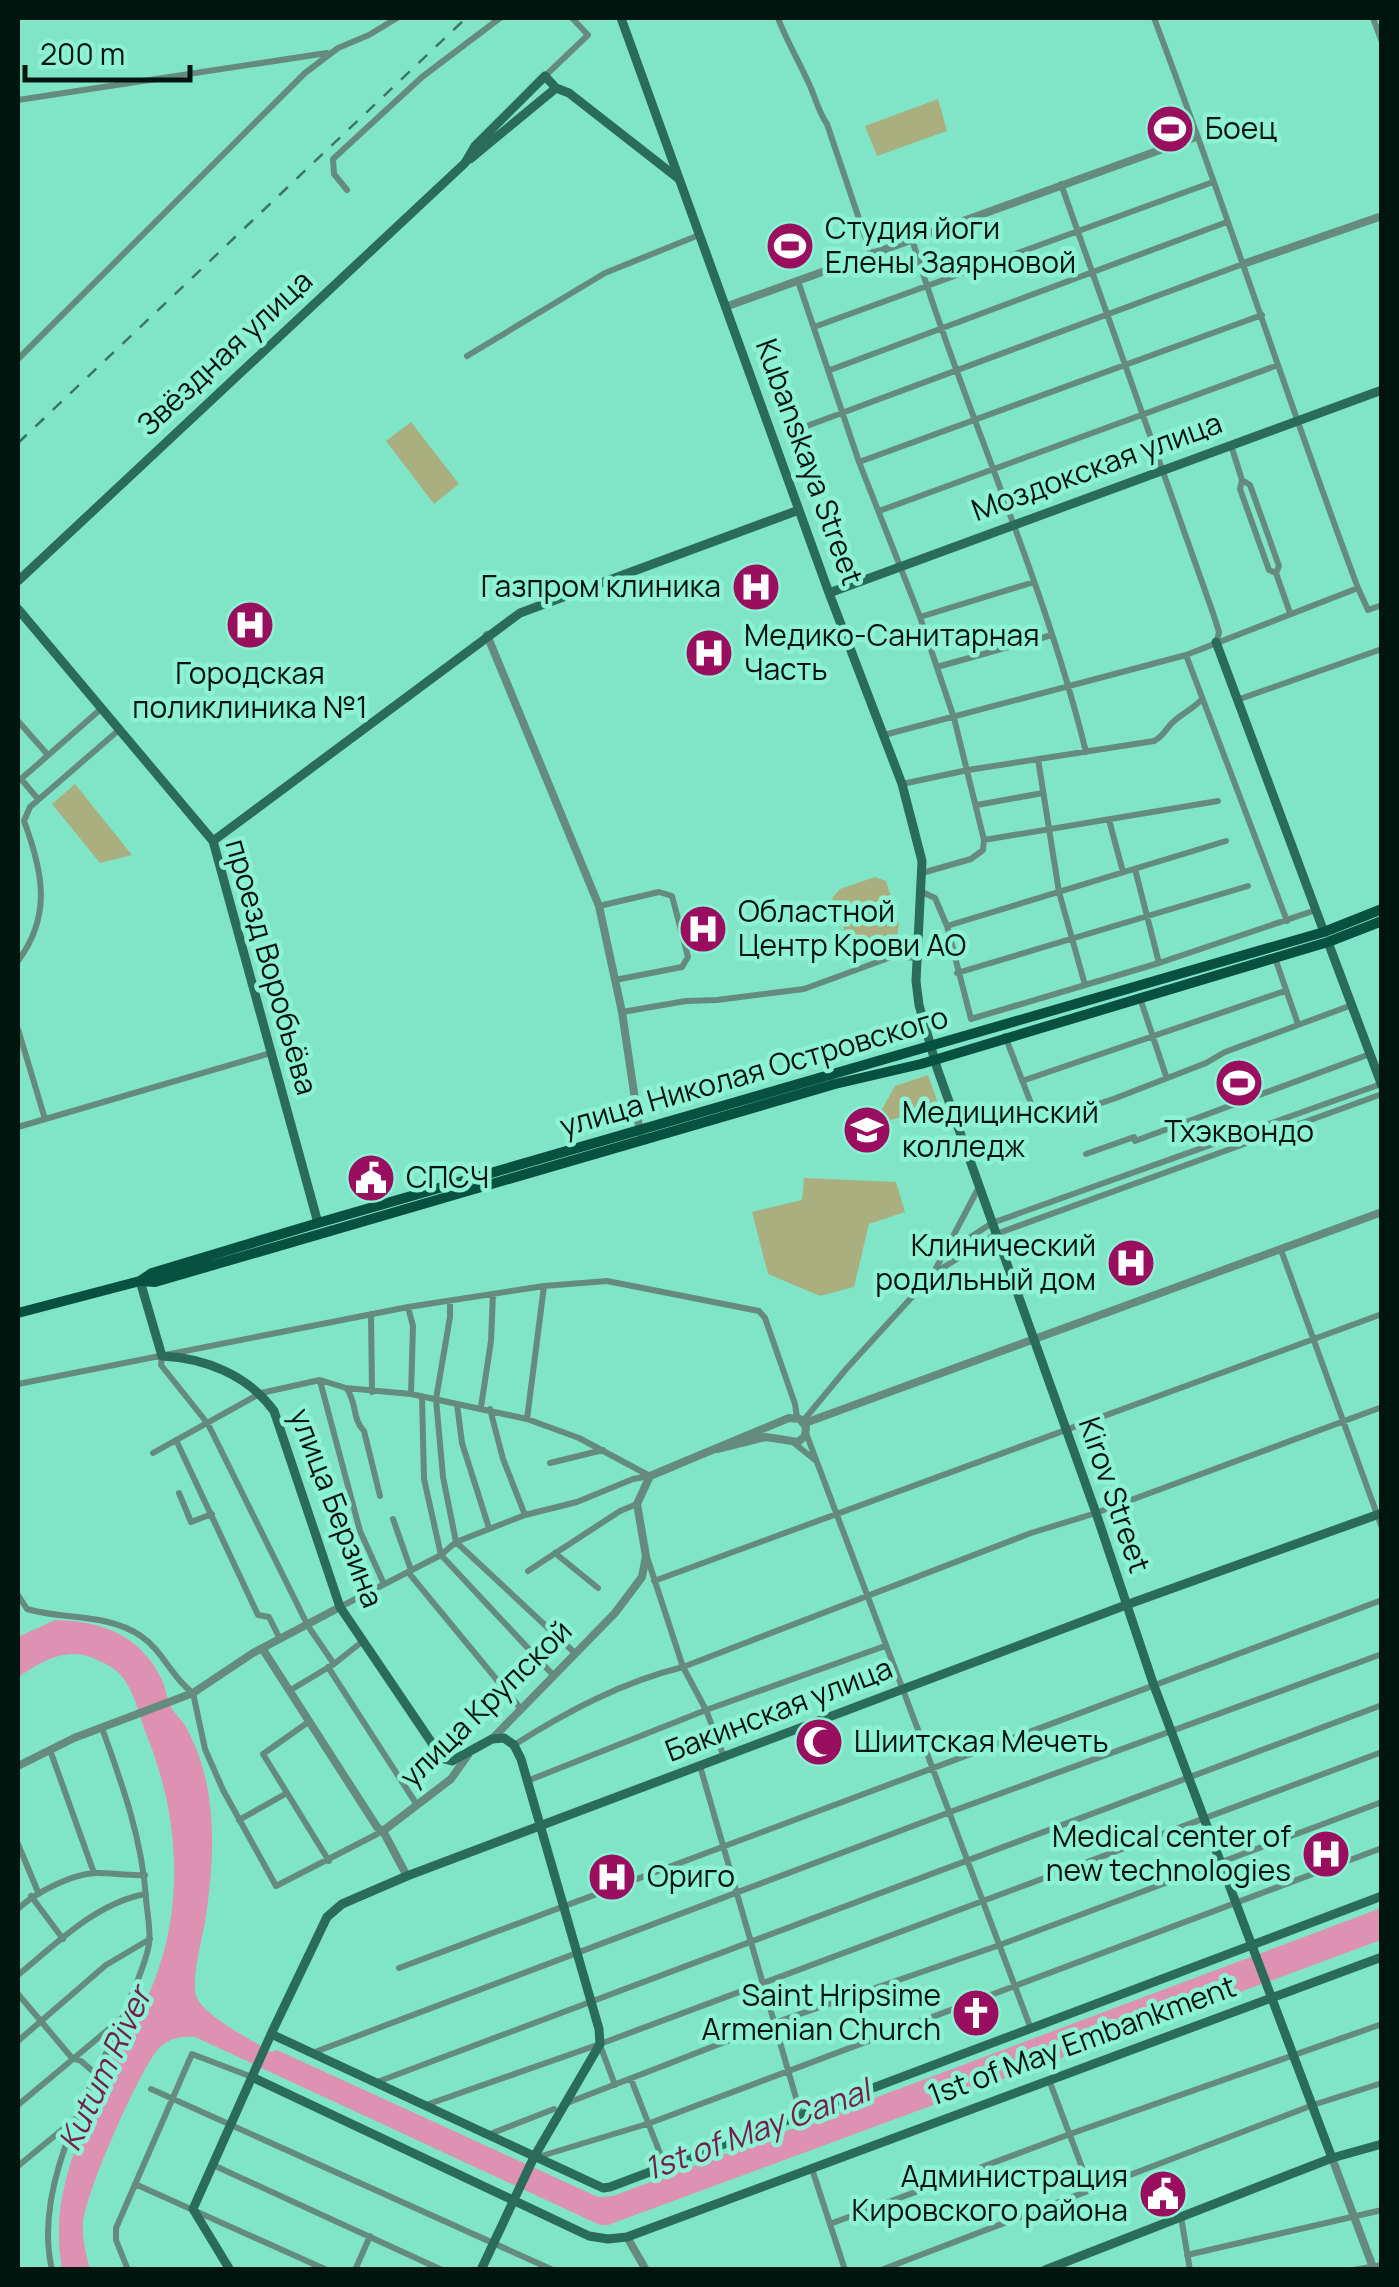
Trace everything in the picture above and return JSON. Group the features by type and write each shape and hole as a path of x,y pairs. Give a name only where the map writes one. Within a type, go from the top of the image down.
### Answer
{"main road":[{"name":"Kubanskaya Street","path":"621,18 902,784 919,845 922,892 916,958 920,1006 932,1053"},
{"path":"466,161 475,146 545,76 680,181"},
{"path":"466,161 556,88"},
{"name":"Звёздная улица","path":"18,581 466,161"},
{"name":"Моздокская улица","path":"830,593 1382,390"},
{"path":"213,841 520,613 799,510"},
{"name":"проезд Воробьёва","path":"18,609 213,841 319,1229"},
{"path":"1216,642 1381,1085"},
{"name":"улица Николая Островского","path":"932,1053 1276,958 1382,909"},
{"name":"улица Николая Островского","path":"18,1313 140,1281 155,1282 319,1229 1382,921"},
{"name":"Kirov Street","path":"932,1053 1153,1683 1271,1992"},
{"path":"140,1281 162,1356"},
{"name":"улица Берзина","path":"162,1356 189,1357 212,1365 261,1394 274,1411 340,1607 444,1759 452,1761 468,1754"},
{"name":"Бакинская улица","path":"193,2209 327,1917 342,1904 1126,1605 1379,1514"},
{"path":"482,2270 558,2107 600,2044 527,1781 514,1745 504,1738 492,1739"},
{"name":"улица Крупской","path":"468,1754 492,1739"},
{"name":"1st of May Embankment","path":"270,2037 312,2053 533,2160 602,2188 1254,1948 1382,1896"},
{"name":"1st of May Embankment","path":"254,2074 517,2197 590,2236 628,2237 1049,2080 1271,1992 1382,1958"},
{"path":"1271,1992 1332,2158"},
{"path":"1045,2270 1332,2158 1382,2144"},
{"path":"193,2209 230,2270"}],"street":[{"path":"18,359 305,73 334,52 397,18"},
{"path":"347,190 334,174 332,160 422,76 500,18"},
{"path":"545,76 588,35 572,18"},
{"path":"778,18 791,52 812,88 818,112 827,124 871,254"},
{"path":"1157,18 1296,422 1358,588 1368,610 1382,605"},
{"path":"1372,18 1382,42"},
{"path":"18,100 334,52"},
{"path":"725,307 1196,137"},
{"path":"814,327 1213,182"},
{"path":"1061,184 1216,623 1216,642"},
{"path":"788,433 1382,216"},
{"path":"829,370 1226,222"},
{"path":"468,356 605,273 699,236"},
{"path":"912,240 1070,686 1086,752"},
{"path":"798,279 859,462 920,617 954,718 984,840 984,850 970,859 922,873"},
{"path":"859,462 1262,315"},
{"path":"880,511 1278,366"},
{"path":"1231,446 1242,480 1240,489 1268,570 1276,573 1290,614"},
{"path":"920,617 1034,582"},
{"path":"884,735 1186,654 1358,588"},
{"path":"937,667 1052,635"},
{"path":"488,636 600,906 622,1012 641,1137"},
{"path":"1238,700 1382,649"},
{"path":"1186,654 1287,921"},
{"path":"902,784 1154,741 1202,699"},
{"path":"39,800 21,779 102,708"},
{"path":"18,722 48,755"},
{"path":"18,960 38,928 41,912 38,861 24,821 30,807 120,729"},
{"path":"1038,759 1059,892 1085,985"},
{"path":"976,805 1043,793"},
{"path":"984,840 1218,801"},
{"path":"1109,820 1124,872"},
{"path":"946,926 1226,841"},
{"path":"1135,868 1159,963"},
{"path":"957,973 1248,886"},
{"path":"600,906 659,892 672,896 688,957 682,967 615,980"},
{"path":"922,892 934,898 946,926 972,1019 1159,963 1316,910"},
{"path":"622,1012 804,988 894,956 916,958"},
{"path":"1276,958 1298,1024"},
{"path":"1022,1081 1285,991"},
{"path":"1140,998 1166,1076"},
{"path":"1004,1036 1040,1124 1352,1005"},
{"path":"18,1029 45,1119"},
{"path":"18,1128 271,1053"},
{"path":"1086,1154 1370,1054"},
{"path":"940,1257 992,1223 1381,1085"},
{"path":"717,1448 766,1437 791,1442 802,1439 802,1422 933,1274 996,1234 1382,1094"},
{"path":"933,1274 978,1187"},
{"path":"18,1766 193,1693 262,1648 410,1571 456,1542 489,1528 650,1476 783,1422 802,1422 829,1414 1382,1212"},
{"path":"1281,1250 1382,1528"},
{"path":"18,1384 408,1307 544,1286 607,1281 760,1311 866,1597 970,1860 997,1946 1032,2030"},
{"path":"527,1419 544,1286"},
{"path":"481,1407 493,1294"},
{"path":"450,1301 436,1399 443,1478 456,1542 576,1654"},
{"path":"408,1307 413,1326 412,1394"},
{"path":"371,1314 372,1392"},
{"path":"654,1581 1382,1314"},
{"path":"162,1356 161,1365 208,1424 308,1626 417,1805"},
{"path":"320,1380 360,1532 384,1584"},
{"path":"153,1453 261,1394 320,1380 346,1388 412,1394 481,1407 527,1419 604,1450 650,1476"},
{"path":"346,1388 353,1398 356,1423 364,1431 380,1496"},
{"path":"422,1397 424,1479 441,1554 554,1676"},
{"path":"822,1399 829,1414"},
{"path":"456,1404 462,1442 489,1528"},
{"path":"514,1745 567,1712 661,1672 1382,1407"},
{"path":"490,1409 503,1459 526,1515"},
{"path":"783,1422 781,1430 791,1442 816,1461"},
{"path":"176,1440 258,1615 269,1617 280,1639"},
{"path":"550,1462 604,1450"},
{"path":"650,1476 636,1504 646,1556 682,1667 706,1710 724,1757"},
{"path":"179,1493 191,1522 212,1514"},
{"path":"528,1571 636,1504"},
{"path":"393,1519 410,1571 521,1709"},
{"path":"555,1552 598,1588"},
{"name":"улица Крупской","path":"492,1739 616,1613 642,1577 646,1556"},
{"path":"18,1595 27,1609 107,1622 139,1634 162,1655 184,1687 193,1693 205,1749 238,1820 286,1793"},
{"path":"399,1968 1382,1600"},
{"path":"288,1692 364,1641"},
{"path":"527,1781 706,1710 885,1646"},
{"path":"262,1648 383,1831 407,1876"},
{"path":"312,2053 1382,1654"},
{"path":"375,2083 1382,1704"},
{"path":"308,1723 262,1754 329,1861"},
{"path":"52,2270 46,2247 48,2220 75,2119 122,2017 150,1939 145,1875 136,1829 102,1728"},
{"path":"50,1750 94,1873"},
{"path":"424,2106 1382,1752"},
{"name":"улица Крупской","path":"238,1820 276,1886 383,1831 450,1779 468,1754"},
{"path":"700,1766 801,2115"},
{"path":"487,2135 774,2023 997,1946 1382,1802"},
{"path":"18,1844 35,1894 63,1939"},
{"path":"533,2160 650,2123 1382,1848"},
{"path":"18,1908 35,1894 94,1873 145,1875"},
{"path":"18,1975 63,1939 128,1897 146,1894"},
{"path":"18,2041 106,1965 150,1939"},
{"path":"18,1994 72,2058 81,2060 96,2075"},
{"path":"18,2105 122,2017"},
{"path":"830,2224 1382,2024"},
{"path":"600,2044 615,2085"},
{"name":"1st of May Embankment","path":"172,2098 192,2054 254,2074"},
{"path":"631,2079 665,2166"},
{"path":"1049,2080 1091,2191"},
{"path":"881,2270 1382,2082"},
{"path":"150,2089 553,2270"},
{"path":"128,2270 116,2240 116,2228 172,2098"},
{"path":"18,2166 75,2119"},
{"path":"1332,2158 1376,2267 1354,2270"},
{"path":"213,2166 442,2270"},
{"path":"814,2166 845,2270"},
{"path":"135,2184 327,2270"},
{"path":"1187,2255 1382,2210"},
{"path":"1181,2216 1190,2270"},
{"path":"355,2270 370,2236"},
{"path":"628,2237 646,2270"}],"green space":[{"path":"938,99 947,131 877,156 865,126"},
{"path":"411,422 459,484 434,504 386,441"},
{"path":"75,784 132,855 100,863 52,804"},
{"path":"875,877 886,881 899,924 897,936 886,943 875,941 869,949 854,948 832,898 840,889"},
{"path":"928,1075 939,1106 873,1125 895,1086"},
{"path":"804,1178 896,1182 905,1212 869,1224 854,1287 820,1296 768,1274 752,1212 802,1200"}],"shaded area":[{"path":"55,1620 104,1628 143,1652 162,1680 172,1709 197,1750 212,1823 208,1897 195,1983 202,2005 271,2052 277,2050 598,2197 613,2196 1381,1908 1381,1940 608,2225 600,2225 195,2037 176,2038 159,2048 150,2060 114,2133 93,2188 83,2224 90,2269 62,2269 60,2209 68,2172 105,2073 155,1979 171,1919 174,1857 166,1795 135,1700 121,1675 100,1661 76,1654 42,1662 18,1677 18,1637"}],"railway":[{"path":"18,443 466,18"}],"place":[{"name":"Боец","path":"1170,129"},
{"name":"Студия йоги Елены Заярновой","path":"790,246"},
{"name":"Газпром клиника","path":"756,587"},
{"name":"Городская поликлиника №1","path":"250,625"},
{"name":"Медико-Санитарная Часть","path":"709,653"},
{"name":"Областной Центр Крови АО","path":"703,929"},
{"name":"Тхэквондо","path":"1239,1083"},
{"name":"Медицинский колледж","path":"867,1130"},
{"name":"СПСЧ","path":"371,1178"},
{"name":"Клинический родильный дом","path":"1131,1263"},
{"name":"Шиитская Мечеть","path":"819,1742"},
{"name":"Medical center of new technologies","path":"1326,1854"},
{"name":"Ориго","path":"612,1877"},
{"name":"Saint Hripsime Armenian Church","path":"976,2013"},
{"name":"Администрация Кировского района","path":"1163,2194"}],"water label":[{"name":"Kutum River","path":"105,2069"},
{"name":"1st of May Canal","path":"757,2130"}]}
